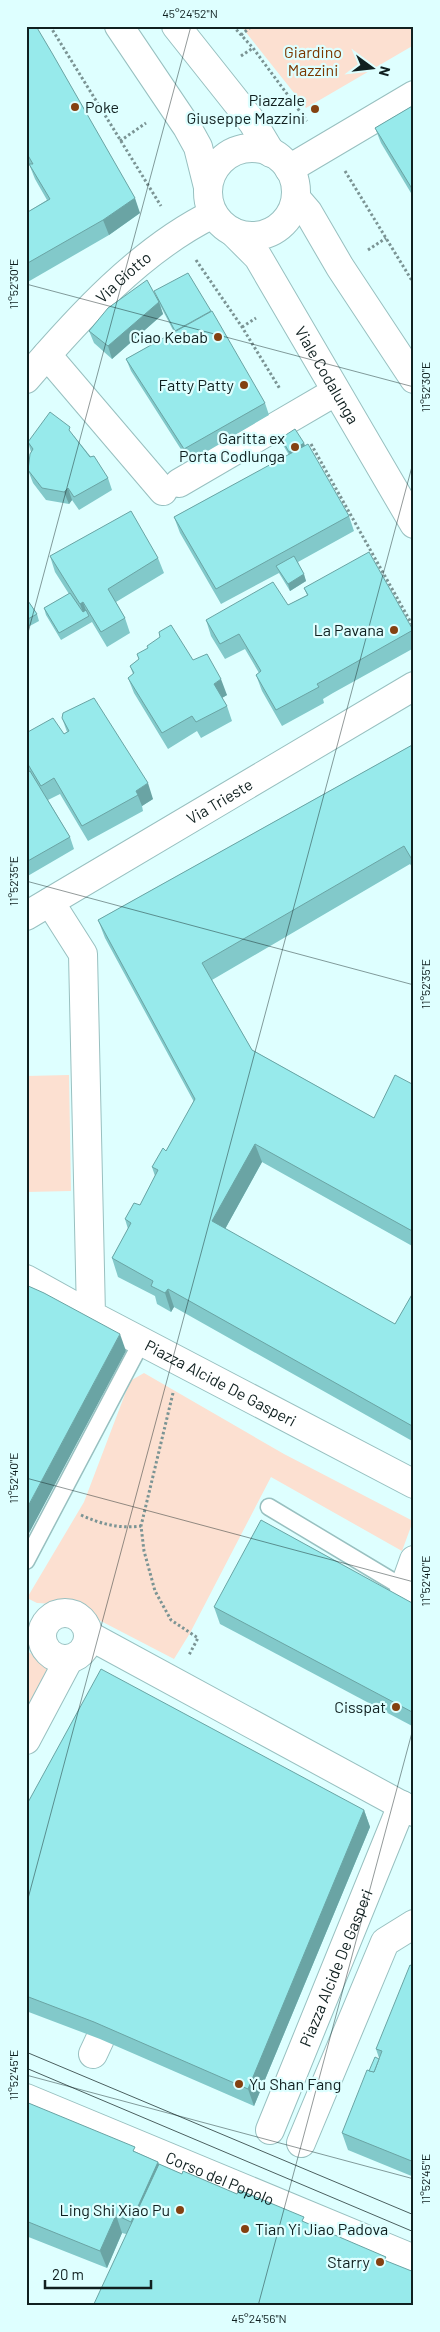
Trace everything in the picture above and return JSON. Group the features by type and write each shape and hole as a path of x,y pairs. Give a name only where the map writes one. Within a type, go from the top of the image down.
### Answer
{"street":[{"path":"119,26 187,127 198,147 208,187 208,198 223,223 244,236 268,234 286,219 293,209 296,198 296,186 253,123 176,26"},
{"path":"280,161 414,95"},
{"path":"208,187 212,173 220,162 232,153 244,148 258,148 280,161"},
{"path":"296,198 308,212 340,266 414,378"},
{"name":"Via Giotto","path":"26,379 104,297 149,255 189,226 223,223"},
{"name":"Viale Codalunga","path":"223,223 258,258 414,524"},
{"path":"47,355 171,487 335,392"},
{"name":"Via Trieste","path":"26,916 414,686"},
{"path":"50,902 83,954 91,1315"},
{"path":"26,1279 91,1315 142,1340"},
{"name":"Piazza Alcide De Gasperi","path":"142,1340 414,1484"},
{"path":"409,1591 414,1560"},
{"name":"Piazza Alcide De Gasperi","path":"69,1659 60,1660 46,1650 31,1620 50,1618 59,1613 69,1612 79,1617 86,1625 88,1635 408,1808 270,2130"},
{"path":"26,1740 69,1659 84,1651 88,1635"},
{"path":"229,1741 239,1716"},
{"path":"301,2143 385,1942 414,1924"},
{"name":"Corso del Popolo","path":"26,2098 414,2259"}],"lane":[{"name":"Piazza Alcide De Gasperi","path":"26,1561 142,1340"},
{"path":"269,1507 409,1591"}],"path":[{"path":"50,26 163,210"},
{"path":"233,26 253,48 300,112"},
{"path":"241,35 252,26"},
{"path":"345,171 414,284"},
{"path":"174,1681 198,1638 171,1620 155,1591 144,1551 141,1526 152,1474 167,1421 169,1402 182,1362"},
{"path":"58,1502 97,1522 124,1528 141,1526"}],"green space":[{"name":"Giardino Mazzini","path":"241,26 414,26 414,45 306,108"},
{"path":"69,1075 71,1191 26,1192 26,1076"},
{"path":"144,1373 284,1454 413,1521 402,1551 271,1477 190,1633 174,1659 70,1605 37,1603 27,1598 84,1502 130,1381"},
{"path":"26,1651 54,1665 26,1718"}],"building":[{"path":"26,26 36,26 135,198 103,220 26,264 26,213 50,199 29,164 33,164 26,152"},
{"path":"414,105 414,192 375,128"},
{"path":"188,273 211,311 175,331 154,291"},
{"path":"147,280 159,302 108,346 89,331 108,308"},
{"path":"212,311 265,403 184,449 126,359"},
{"path":"50,412 70,427 69,430 90,457 94,456 108,478 74,497 68,488 64,492 42,488 28,470 30,454 33,449 28,442"},
{"path":"295,429 304,443 289,452 281,438"},
{"path":"308,444 349,516 216,589 174,517"},
{"path":"131,511 158,558 108,589 125,618 101,632 83,602 80,604 50,556"},
{"path":"369,552 413,630 317,684 319,687 276,710 256,675 261,671 239,634 220,644 206,620 273,582 288,605 308,595 304,588"},
{"path":"294,556 304,574 288,584 276,566"},
{"path":"70,593 83,612 86,610 89,616 59,633 44,608"},
{"path":"26,598 37,614 26,620"},
{"path":"171,625 193,660 207,654 221,679 214,684 227,706 196,722 192,716 162,733 128,678 134,673 130,666 139,659 137,654 148,648 147,646 160,637 159,632"},
{"path":"94,698 148,783 136,791 138,795 82,826 54,778 41,786 26,761 26,733 53,718 64,734 69,731 62,718 63,713"},
{"path":"414,744 414,863 404,846 202,963 252,1050 374,1118 395,1075 414,1085 414,1232 255,1144 212,1221 395,1324 414,1291 414,1427 168,1289 165,1293 151,1286 153,1281 112,1258 131,1223 125,1219 134,1203 140,1205 158,1170 152,1167 163,1148 166,1151 195,1099 98,920"},
{"path":"30,771 70,837 26,862 26,773"},
{"path":"26,1285 120,1334 26,1510"},
{"path":"261,1520 414,1604 414,1713 214,1607"},
{"path":"101,1669 364,1810 248,2089 94,2022 26,1996 26,1806"},
{"path":"410,1965 414,1967 414,2162 342,2133 367,2070 374,2072 382,2051 376,2049"},
{"path":"375,2057 379,2059 374,2072 369,2071"},
{"path":"26,2102 135,2147 133,2151 158,2162 131,2222 116,2215 100,2251 26,2221"},
{"path":"159,2164 182,2174 183,2171 237,2194 239,2190 304,2217 302,2221 386,2257 384,2260 414,2272 414,2306 93,2306"}],"tram line":[{"path":"26,2052 414,2215"},
{"path":"26,2068 414,2232"}],"place":[{"name":"Poke","path":"75,107"},
{"name":"Piazzale Giuseppe Mazzini","path":"315,109"},
{"name":"Ciao Kebab","path":"218,337"},
{"name":"Fatty Patty","path":"244,385"},
{"name":"Garitta ex Porta Codlunga","path":"295,447"},
{"name":"La Pavana","path":"394,630"},
{"name":"Cisspat","path":"396,1707"},
{"name":"Yu Shan Fang","path":"239,2084"},
{"name":"Ling Shi Xiao Pu","path":"180,2210"},
{"name":"Tian Yi Jiao Padova","path":"245,2229"},
{"name":"Starry","path":"380,2262"}]}
